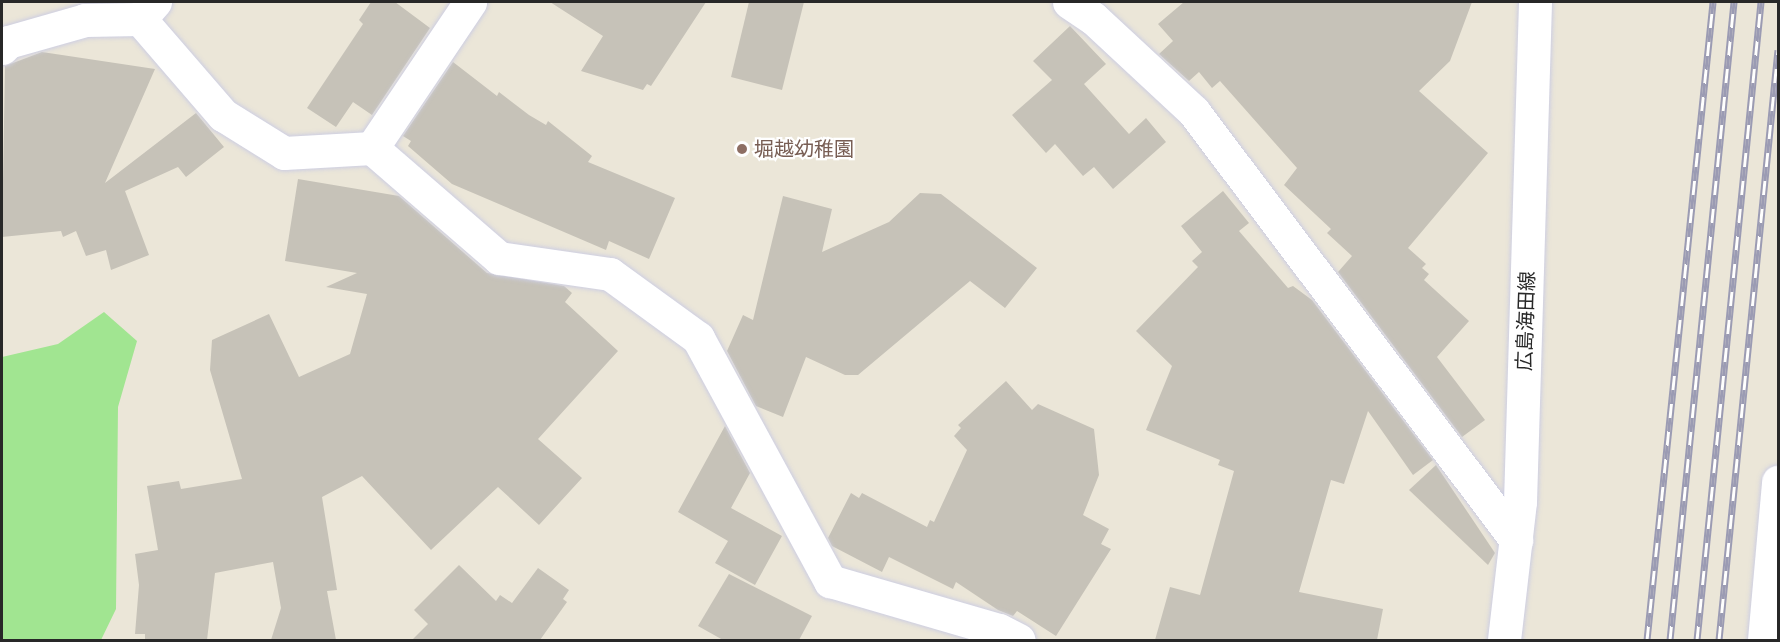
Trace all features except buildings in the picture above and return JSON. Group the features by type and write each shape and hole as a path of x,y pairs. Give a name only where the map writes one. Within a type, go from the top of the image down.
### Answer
{"street":[{"path":"372,147 470,2"},
{"path":"1068,2 1093,18 1194,112 1516,540"},
{"name":"広島海田線","path":"1504,640 1521,490 1535,2"},
{"path":"2,48 8,42 85,20 148,10 223,115 284,153 372,147 499,258 610,274 698,338 830,581 999,630 1019,640"},
{"path":"1764,640 1779,482"}],"green space":[{"path":"104,312 137,341 118,407 116,609 101,640 2,640 2,357 58,344"}],"railway":[{"path":"1647,640 1713,2"},
{"path":"1670,640 1734,2"},
{"path":"1697,640 1761,2"},
{"path":"1719,640 1778,50"}],"place":[{"name":"堀越幼稚園","path":"742,149"}]}
